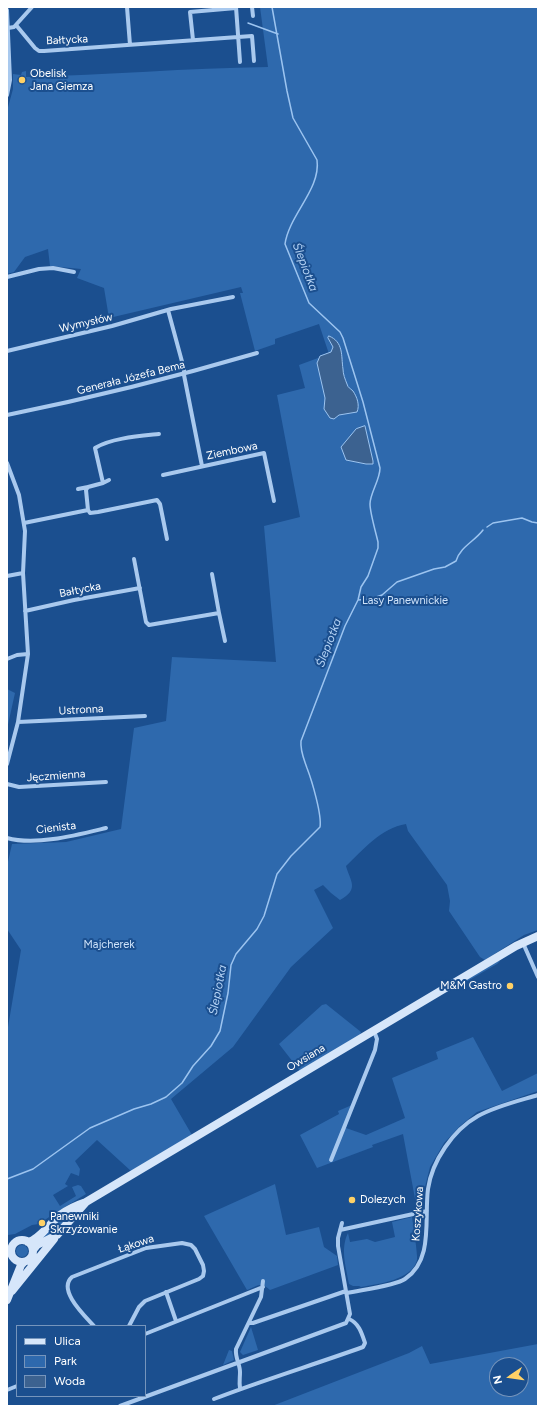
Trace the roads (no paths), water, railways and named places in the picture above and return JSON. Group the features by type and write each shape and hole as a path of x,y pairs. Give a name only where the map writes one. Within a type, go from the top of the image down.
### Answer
{"street":[{"path":"8,28 14,27 32,7"},
{"path":"127,7 130,45"},
{"path":"252,7 253,16"},
{"path":"193,40 190,12 236,8 240,62"},
{"path":"7,10 10,80 7,96"},
{"name":"Bałtycka","path":"16,25 25,37 39,51 252,36 254,60"},
{"path":"7,277 39,269 53,268 74,272"},
{"name":"Wymysłów","path":"7,351 112,326 168,310 233,296"},
{"path":"168,310 184,369 184,375"},
{"name":"Generała Józefa Bema","path":"7,415 76,401 184,375 258,353"},
{"name":"Ziembowa","path":"184,375 202,466"},
{"path":"102,483 94,448 101,444 137,436 160,434"},
{"name":"Ziembowa","path":"163,475 264,453 274,501"},
{"path":"7,463 19,495 24,523 25,548 23,573 28,654 18,722 7,764"},
{"path":"78,489 109,480"},
{"path":"88,487 86,490 88,510"},
{"path":"24,523 88,510 90,513 156,500 160,504 167,539"},
{"path":"134,559 146,622 149,625 219,613"},
{"path":"7,576 23,573"},
{"path":"212,574 225,641"},
{"name":"Bałtycka","path":"25,611 140,588"},
{"path":"7,659 17,655 28,654"},
{"name":"Ustronna","path":"18,722 145,716"},
{"name":"Jęczmienna","path":"7,784 19,787 106,782"},
{"name":"Cienista","path":"7,838 14,840 65,838 106,828"},
{"name":"Owsiana","path":"33,1250 37,1245 57,1235 72,1213 86,1202 523,943 538,936"},
{"path":"523,943 538,977"},
{"path":"330,1160 375,1050 377,1039 374,1031"},
{"name":"Koszykowa","path":"249,1323 253,1323 346,1292 396,1283 406,1279 418,1266 424,1250 428,1190 435,1165 453,1137 464,1125 478,1116 538,1095"},
{"path":"340,1230 427,1211"},
{"name":"Owsiana","path":"28,1242 35,1239 58,1217 72,1213"},
{"path":"146,1396 346,1323 350,1314 338,1246 338,1238 342,1223"},
{"path":"9,1290 57,1235"},
{"path":"7,1241 16,1242 22,1240 28,1242 32,1246 33,1250 31,1257 21,1265 9,1290"},
{"path":"7,1300 14,1265 11,1252 16,1242"},
{"name":"Łąkowa","path":"93,1325 71,1299 67,1284 72,1277 146,1248 182,1243 191,1244 203,1265 203,1276 142,1303 131,1325"},
{"path":"11,1252 17,1260 24,1262"},
{"path":"240,1388 240,1371 236,1349 261,1297 263,1281"},
{"path":"146,1334 263,1287"},
{"path":"166,1292 176,1321"},
{"path":"214,1399 240,1388 303,1368 364,1345 362,1333 357,1325 349,1319"},
{"path":"120,1406 144,1397"}],"water":[{"path":"329,336 337,342 341,350 344,376 348,386 353,391 358,401 357,412 339,415 334,419 330,418 324,409 325,398 317,363 320,356 331,352 333,347 328,338"},
{"path":"365,426 373,464 346,460 341,447 356,429"}],"waterway":[{"name":"Ślepiotka","path":"7,1179 33,1169 90,1128 166,1097 182,1083 193,1066 211,1046 220,1031 228,993 231,965 236,954 257,929 264,916 277,874 291,856 320,827 318,806 302,755 301,741 345,626 358,600 361,587 368,576 378,548 370,508 370,500 380,473 380,468 363,402 343,338 340,332 309,303 285,244 292,223 310,192 317,171 317,160 293,118 272,7"},
{"path":"248,23 278,34"},
{"path":"487,527 493,523 522,518 538,523"},
{"path":"358,600 371,599 382,595 397,582 434,569 445,567 456,561 464,548 483,530"}],"place":[{"name":"Obelisk Jana Giemza","path":"22,80"},
{"name":"M&M Gastro","path":"510,986"},
{"name":"Dolezych","path":"352,1200"},
{"name":"Panewniki Skrzyżowanie","path":"42,1223"}],"park label":[{"name":"Lasy Panewnickie","path":"405,601"},
{"name":"Majcherek","path":"109,945"}]}
